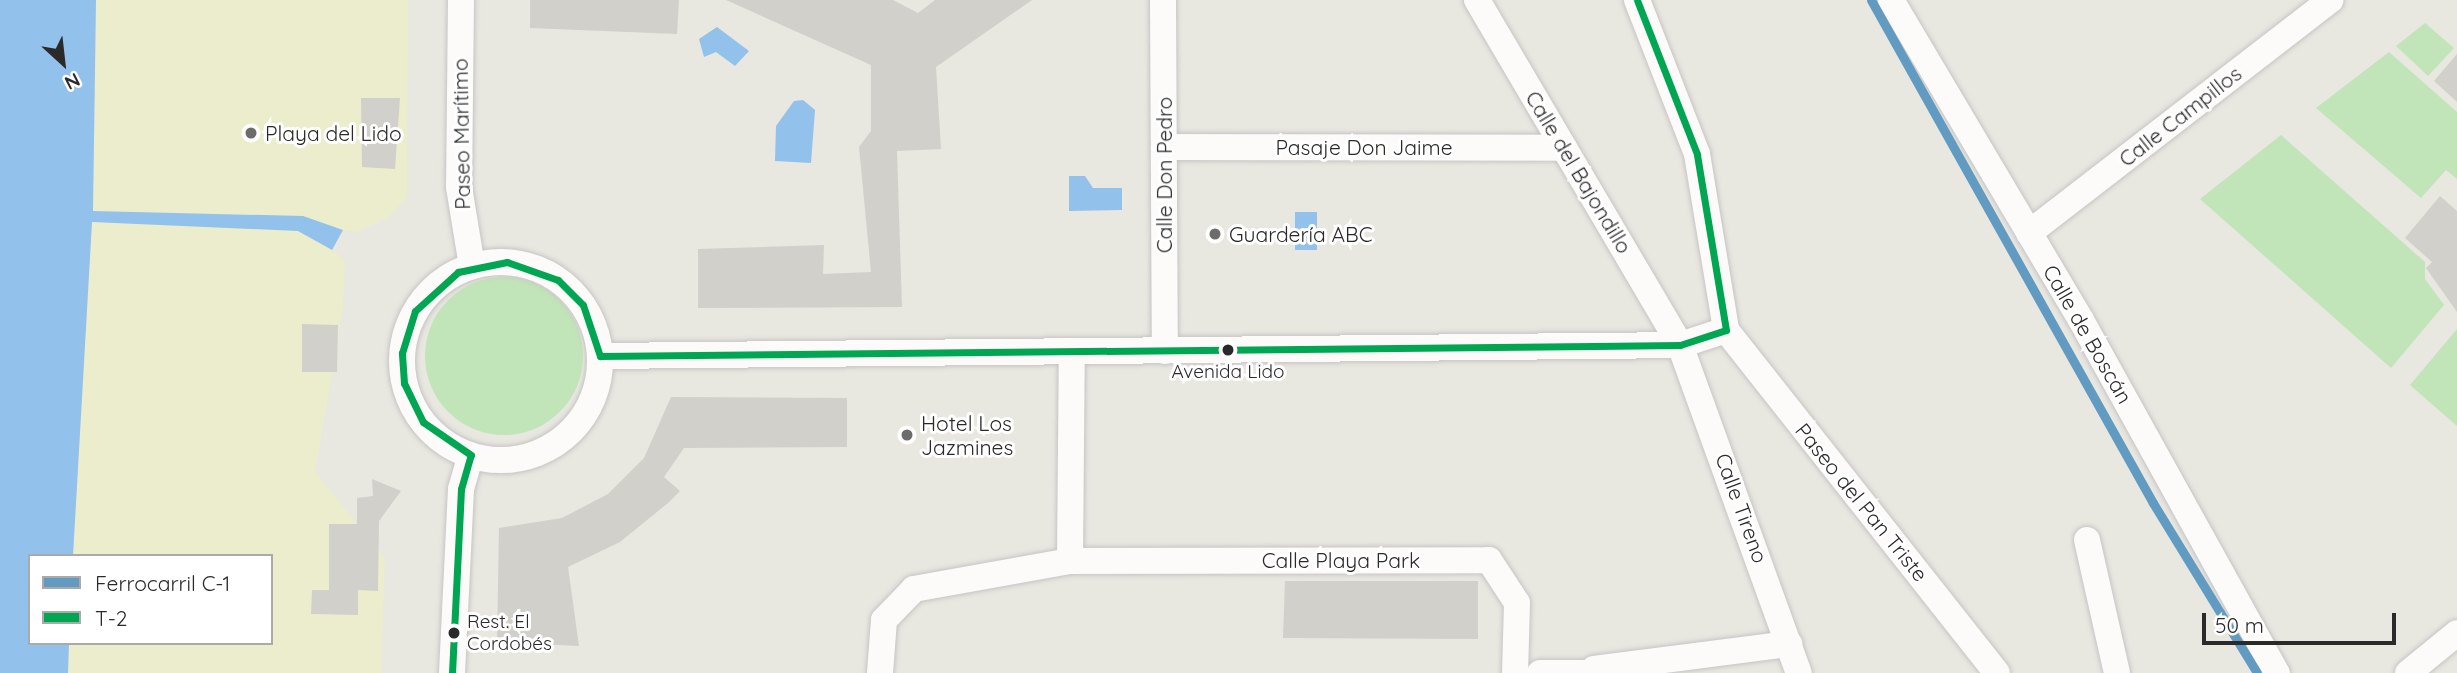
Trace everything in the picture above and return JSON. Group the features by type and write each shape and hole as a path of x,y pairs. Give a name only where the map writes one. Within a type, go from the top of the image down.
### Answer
{"street":[{"name":"Paseo Marítimo","path":"461,0 459,187 472,266"},
{"name":"Calle Don Pedro","path":"1163,0 1165,351"},
{"name":"Calle del Bajondillo","path":"1477,0 1680,345"},
{"path":"600,356 1680,345 1726,330 1697,154 1637,0"},
{"name":"Calle de Boscán","path":"1891,0 2029,233 2277,673"},
{"name":"Calle Campillos","path":"2029,233 2331,0"},
{"name":"Pasaje Don Jaime","path":"1164,147 1564,148"},
{"path":"525,265 558,280 583,305 600,356 593,398 561,439 514,459 471,455 423,422 406,390 402,353 424,299 472,266 525,265"},
{"name":"Paseo del Pan Triste","path":"1726,330 1997,673"},
{"name":"Calle Tireno","path":"1680,345 1799,673"},
{"path":"880,673 884,620 914,589 1070,561 1072,352"},
{"path":"453,673 461,489 471,455"},
{"path":"2087,540 2117,673"},
{"name":"Calle Playa Park","path":"1070,561 1489,560 1517,603 1515,673"},
{"path":"2408,673 2457,633"},
{"path":"1540,673 1594,671 1790,644"}],"shaded area":[{"path":"2425,23 2454,48 2428,76 2396,46"},
{"path":"2389,52 2457,112 2457,179 2446,170 2421,198 2316,108"},
{"path":"2281,135 2425,262 2425,279 2444,305 2391,368 2200,199"},
{"path":"504,277 534,283 560,300 577,326 583,356 577,386 560,412 534,429 504,435 474,429 448,412 431,386 425,356 431,326 448,300 474,283"},
{"path":"2457,329 2457,426 2410,385"}],"sand":[{"path":"96,0 408,0 407,197 388,218 358,232 343,230 332,250 345,261 343,308 315,472 385,557 381,673 68,673 69,645 273,645 273,554 73,554 93,211"}],"water":[{"path":"0,0 96,0 93,211 303,216 343,230 332,250 298,231 92,222 73,554 28,554 28,645 69,645 68,673 0,673"},
{"path":"717,27 749,51 735,66 716,52 704,57 699,39"},
{"path":"803,100 815,110 811,163 775,161 776,126 794,101"},
{"path":"1069,176 1085,176 1093,188 1122,188 1122,210 1069,211"},
{"path":"1295,212 1317,212 1317,250 1295,250"}],"building":[{"path":"530,0 679,0 677,34 530,28"},
{"path":"726,0 893,0 918,13 935,0 1032,0 936,67 941,149 897,151 902,307 698,308 698,249 824,245 823,274 871,272 859,147 871,131 871,65"},
{"path":"2457,54 2457,102 2434,81"},
{"path":"361,98 400,98 395,169 362,167"},
{"path":"2440,196 2457,211 2457,312 2426,268 2432,262 2405,238"},
{"path":"302,324 338,325 337,372 302,372"},
{"path":"671,397 847,398 847,447 684,448 664,477 680,491 620,542 568,567 579,646 497,642 499,528 562,518 608,494 644,458"},
{"path":"372,479 401,491 379,521 378,591 358,590 358,615 311,614 312,590 329,590 329,524 357,524 357,498 373,496"},
{"path":"1285,581 1478,581 1478,639 1283,638"}],"rail line":[{"name":"C-1","path":"1871,0 2153,503 2257,673"}],"transit line":[{"name":"T-2","path":"452,673 461,489 471,455 423,422 404,383 402,353 415,311 458,272 507,262 558,280 583,305 600,356 1680,345 1726,330 1697,154 1637,0"}],"place":[{"name":"Playa del Lido","path":"251,133"},
{"name":"Guardería ABC","path":"1215,234"},
{"name":"Avenida Lido","path":"1228,350"},
{"name":"Hotel Los Jazmines","path":"907,435"},
{"name":"Rest. El Cordobés","path":"454,633"}]}
